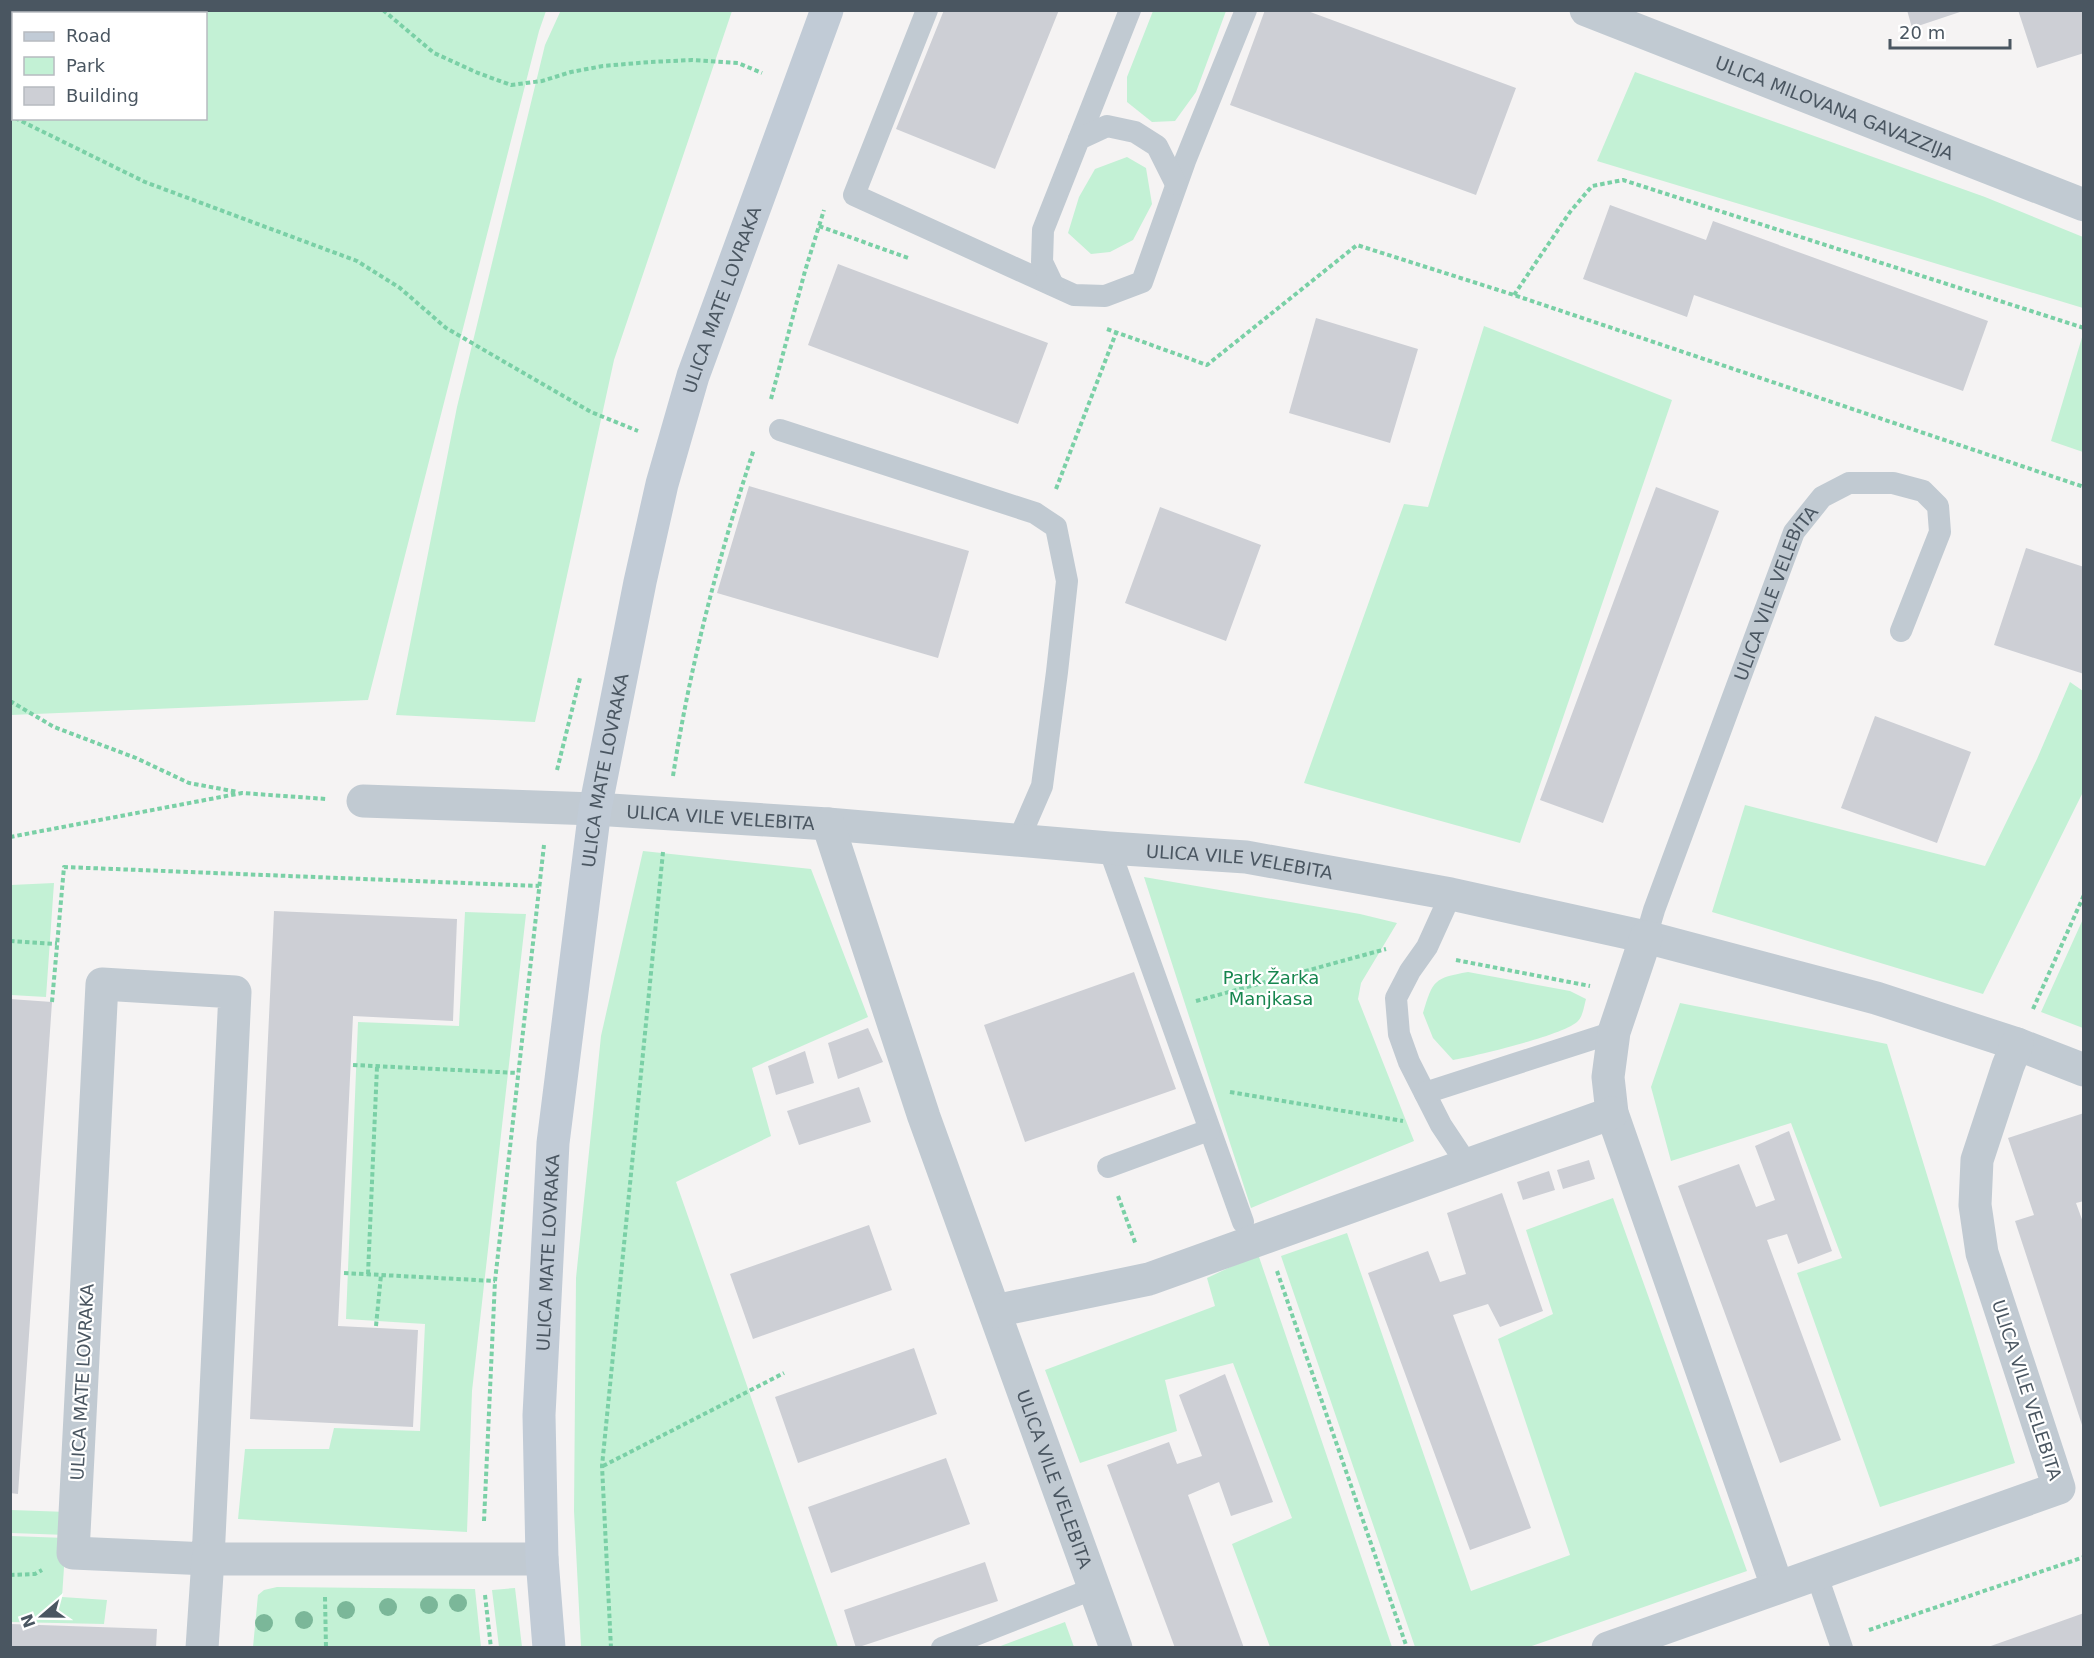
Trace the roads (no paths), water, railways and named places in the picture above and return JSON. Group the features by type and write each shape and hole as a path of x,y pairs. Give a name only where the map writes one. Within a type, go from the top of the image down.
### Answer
{"street":[{"name":"ULICA MATE LOVRAKA","path":"549,1647 542,1560 539,1415 553,1143 594,809 640,582 660,495 693,376 827,10"},
{"name":"ULICA MILOVANA GAVAZZIJA","path":"1586,10 2084,205"},
{"name":"ULICA VILE VELEBITA","path":"363,801 594,809 828,824 1109,848 1246,856 1451,894 1646,937 1876,998 2017,1044 2084,1070"},
{"name":"ULICA VILE VELEBITA","path":"828,824 924,1117 1116,1647"},
{"name":"ULICA VILE VELEBITA","path":"1646,937 1614,1032 1608,1077 1612,1113 1777,1587"},
{"name":"ULICA MATE LOVRAKA","path":"202,1647 208,1559 235,992 102,984 73,1553 208,1559 542,1560"},
{"name":"ULICA VILE VELEBITA","path":"1608,1647 2059,1488 1982,1253 1975,1206 1977,1160 2017,1044"},
{"path":"995,1311 1149,1279 1254,1229 1467,1164 1612,1113"}],"lane":[{"path":"927,10 854,195 1074,295 1105,296 1142,282 1176,184 1246,10"},
{"path":"1053,285 1042,262 1042,230 1130,10"},
{"path":"1079,139 1107,126 1135,132 1157,146 1176,184"},
{"path":"780,430 1035,513 1056,527 1067,581 1042,786 1019,839"},
{"name":"ULICA VILE VELEBITA","path":"1646,937 1658,898 1794,532 1822,497 1849,483 1893,483 1923,491 1938,506 1940,532 1902,631"},
{"path":"1109,848 1209,1130 1254,1229"},
{"path":"1451,894 1427,947 1410,971 1396,998 1399,1034 1409,1062 1441,1125 1467,1164"},
{"path":"1425,1093 1614,1032"},
{"path":"1108,1167 1209,1130"},
{"path":"1816,1573 1841,1644"},
{"path":"942,1647 1095,1588"}],"park label":[{"name":"Park Žarka Manjkasa","path":"1271,987"}]}
